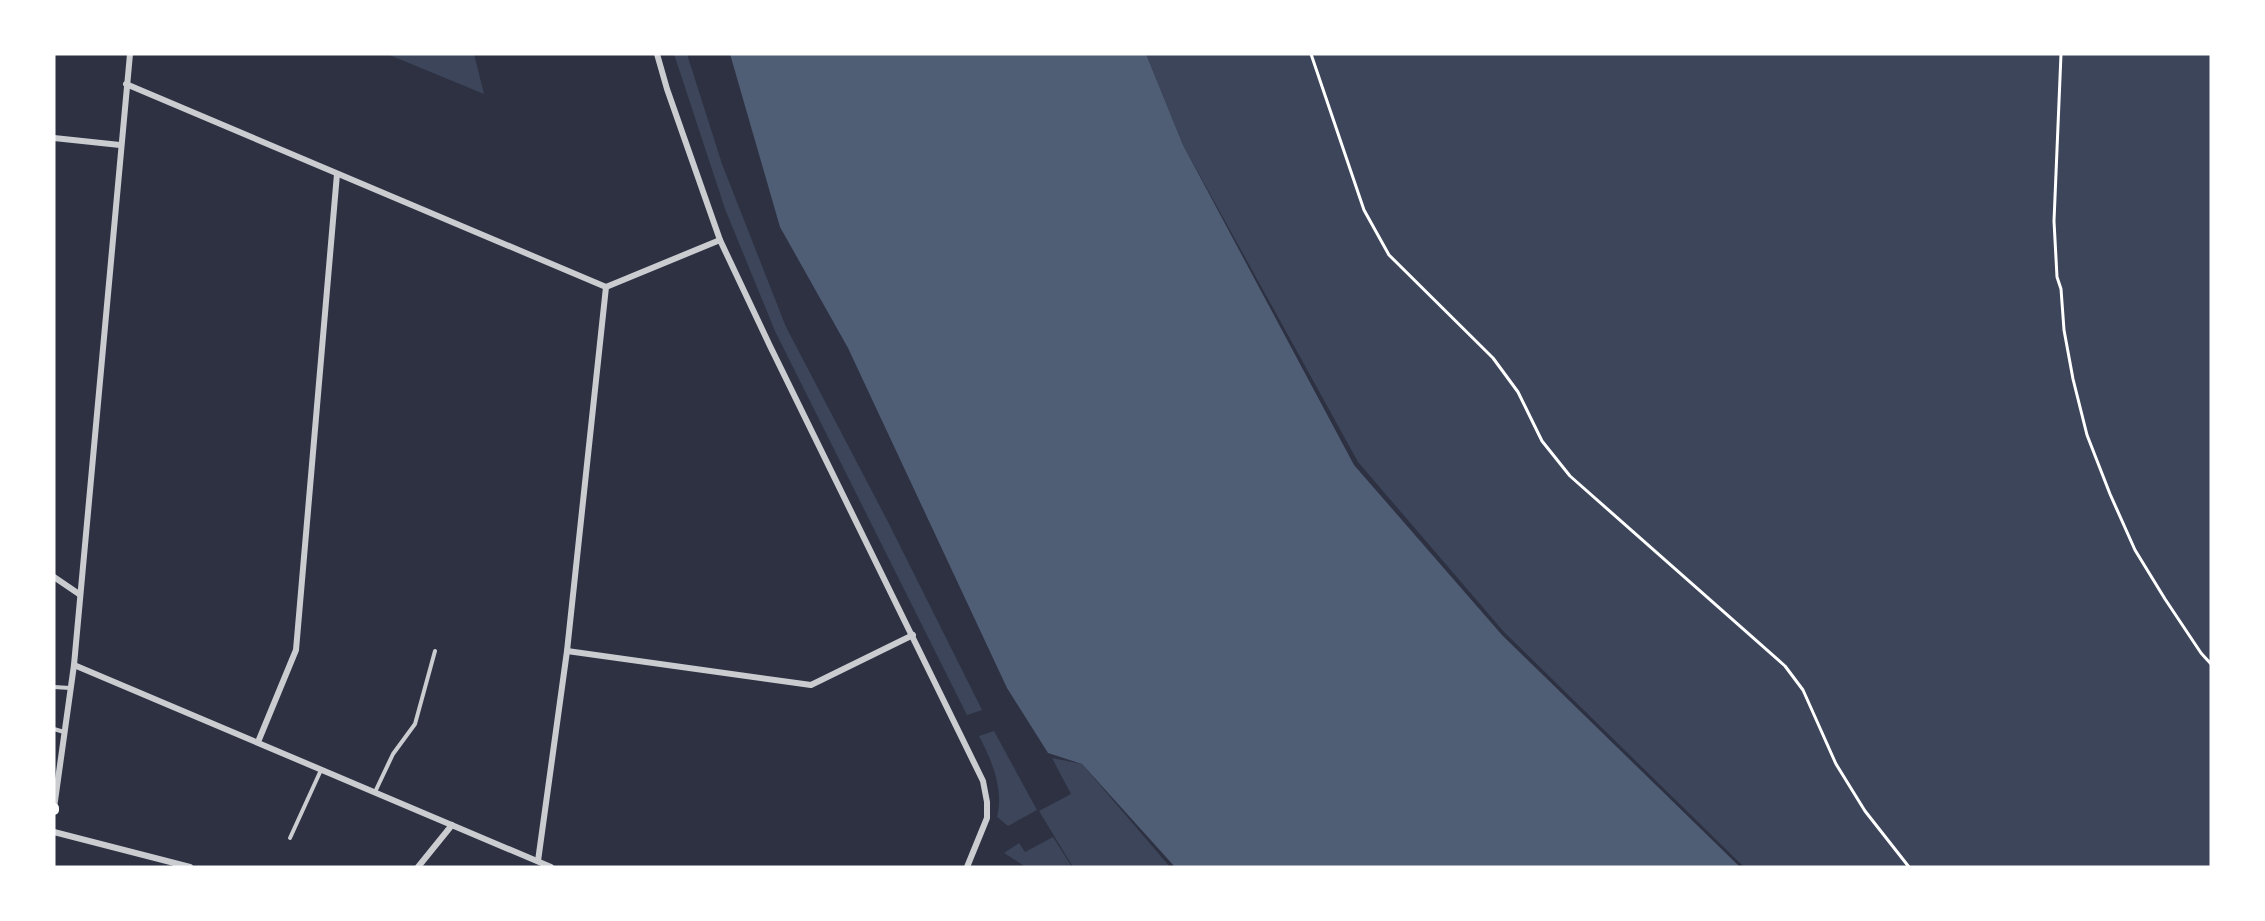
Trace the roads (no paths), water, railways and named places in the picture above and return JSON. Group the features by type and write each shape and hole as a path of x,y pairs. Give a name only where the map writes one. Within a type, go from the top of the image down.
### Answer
{"street":[{"path":"54,809 74,665 130,54"},
{"path":"657,54 720,240 983,781 987,818 967,867"},
{"path":"126,84 606,287 720,240"},
{"path":"54,138 120,145"},
{"path":"258,742 296,650 337,174"},
{"path":"537,861 567,651 606,287"},
{"path":"54,577 79,594"},
{"path":"567,651 811,685 913,635"},
{"path":"74,665 551,867"},
{"path":"418,867 452,825"},
{"path":"54,832 190,867"}],"lane":[{"path":"375,792 393,754 416,724 435,651"},
{"path":"54,687 70,688"},
{"path":"54,729 64,732"},
{"path":"290,838 321,769"}]}
